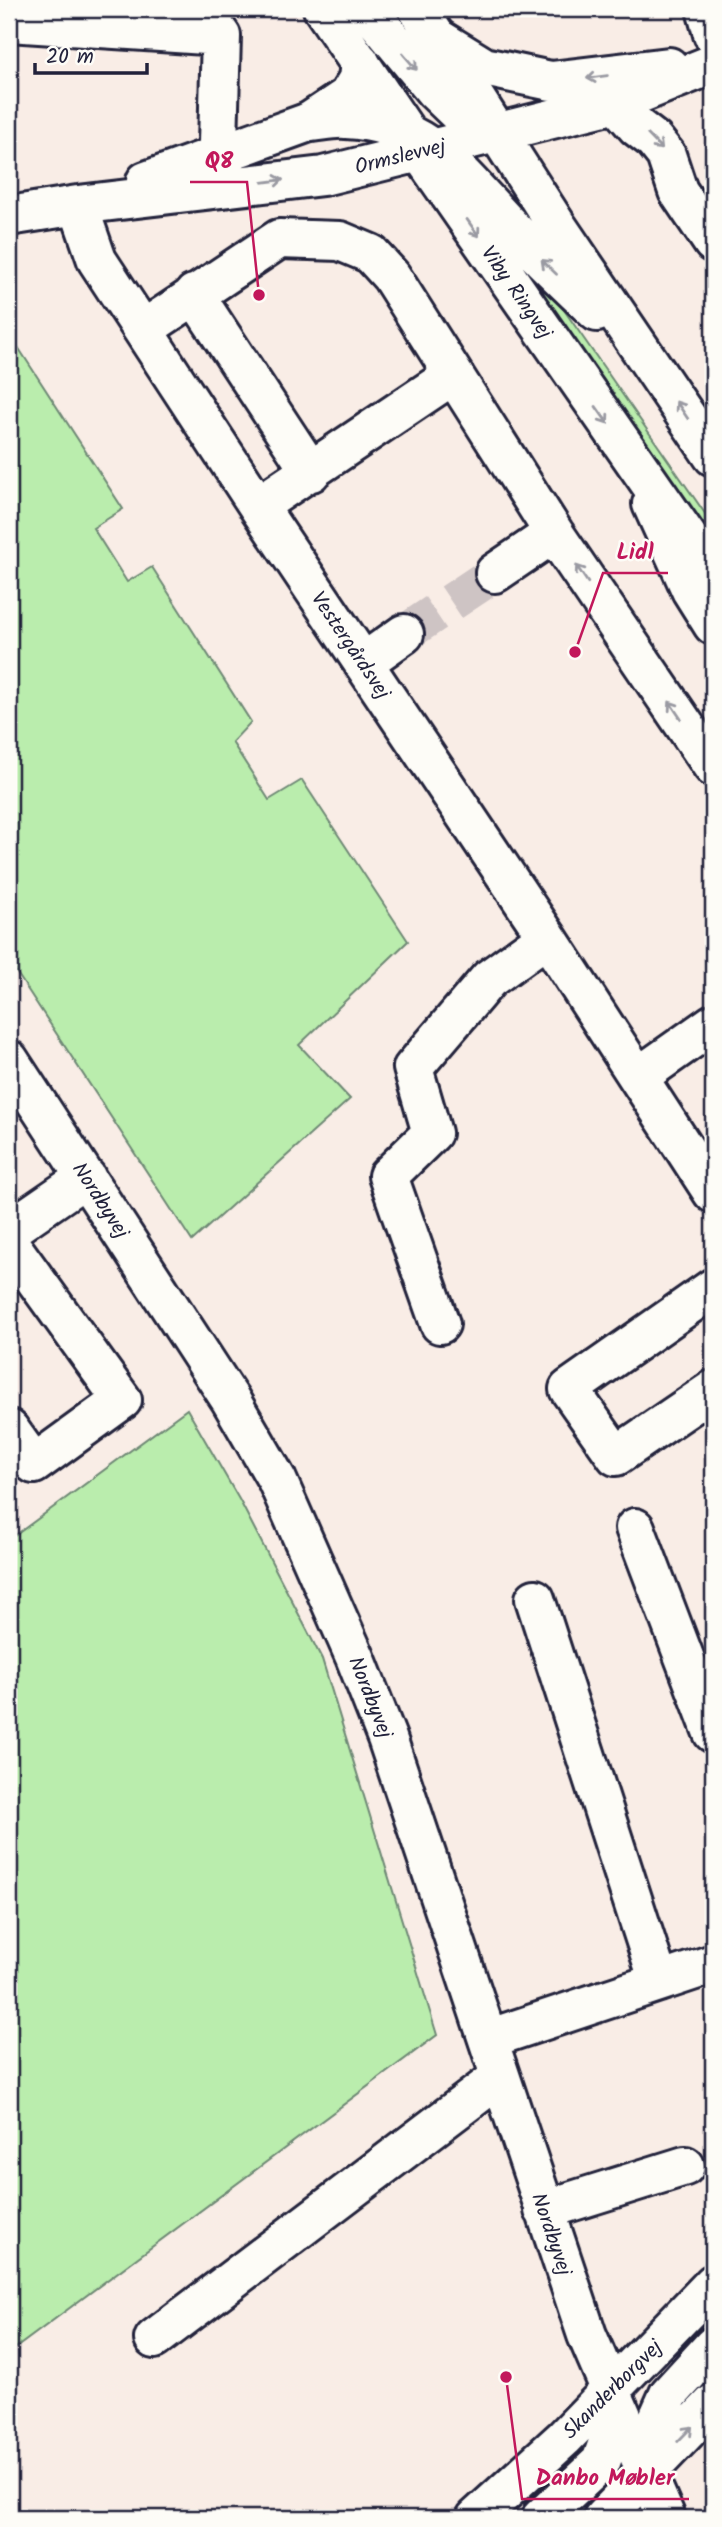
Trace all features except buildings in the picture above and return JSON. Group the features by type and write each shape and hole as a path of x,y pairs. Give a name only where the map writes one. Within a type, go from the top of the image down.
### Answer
{"street":[{"path":"194,9 209,18"},
{"name":"Viby Ringvej","path":"323,9 420,144 713,574"},
{"path":"367,9 427,82 462,117 497,132"},
{"path":"706,9 713,34"},
{"path":"9,22 209,18"},
{"path":"209,18 217,172"},
{"path":"427,23 557,226 713,456"},
{"name":"Ormslevvej","path":"427,23 484,67 551,81 713,63"},
{"name":"Ormslevvej","path":"9,216 78,205 217,172 309,122 348,96 358,79 360,62"},
{"name":"Ormslevvej","path":"217,172 323,176 420,144 497,132 616,103 713,63"},
{"path":"616,103 666,155 678,191 713,243"},
{"path":"309,122 345,119 379,124 420,144 454,166 542,260 652,364"},
{"name":"Vestergårdsvej","path":"78,205 97,260 547,937 713,1193"},
{"path":"144,329 279,239 340,241 370,254 391,276 554,533 713,767"},
{"path":"194,294 311,472"},
{"path":"258,506 453,375"},
{"path":"630,455 691,590 713,625"},
{"path":"495,573 554,533"},
{"path":"363,663 404,634"},
{"path":"440,1324 388,1176 432,1133 413,1068 488,979 547,937"},
{"path":"638,1077 713,1024"},
{"name":"Nordbyvej","path":"9,1060 230,1399 277,1480 355,1657 387,1738 587,2335 666,2518"},
{"path":"9,1230 86,1177"},
{"path":"9,1242 122,1400 34,1464 9,1429"},
{"path":"713,1288 569,1389 616,1456 713,1390"},
{"path":"635,1528 713,1733"},
{"path":"535,1599 659,1982"},
{"path":"488,2039 713,1964"},
{"path":"154,2339 500,2077"},
{"path":"544,2210 685,2166"},
{"name":"Skanderborgvej","path":"476,2518 564,2438 713,2284"},
{"path":"647,2474 652,2432 669,2394 713,2346"},
{"path":"541,2518 601,2462 613,2428 611,2391"},
{"path":"603,2518 713,2404"}],"green space":[{"path":"490,223 555,297 713,525 713,541"},
{"path":"16,344 123,509 93,528 127,582 152,567 251,722 232,742 269,800 302,780 408,941 299,1045 350,1099 192,1241 9,961 9,348"},
{"path":"187,1409 240,1501 322,1659 437,2035 9,2353 9,1540"}],"tunnel":[{"path":"404,634 495,573"}],"place":[{"name":"Q8","path":"259,295"},
{"name":"Lidl","path":"575,652"},
{"name":"Danbo Møbler","path":"506,2377"}]}
